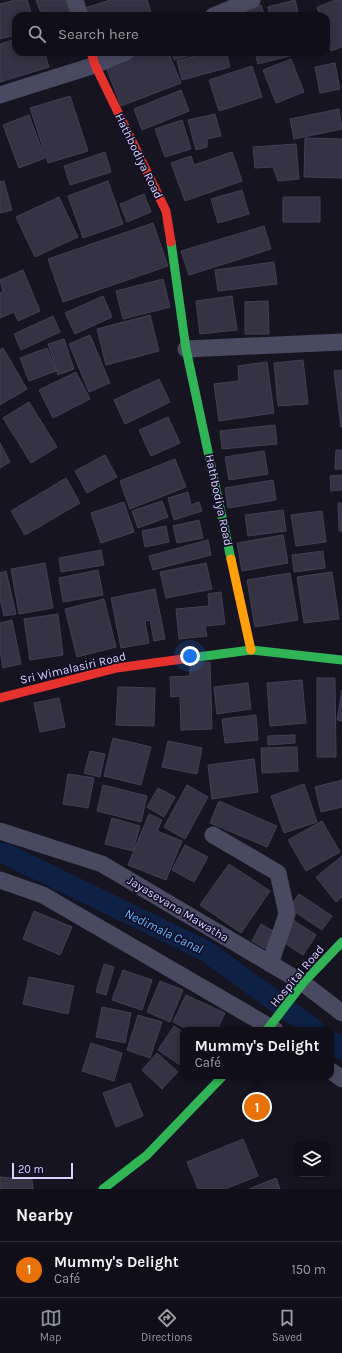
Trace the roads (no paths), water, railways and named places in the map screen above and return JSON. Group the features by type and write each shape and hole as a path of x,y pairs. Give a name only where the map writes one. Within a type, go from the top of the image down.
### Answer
{"street":[{"path":"75,0 79,12"},
{"path":"223,12 252,0"},
{"path":"0,95 93,58 104,56"},
{"name":"Hathbodiya Road","path":"93,58 166,211 186,350 251,650"},
{"path":"186,350 342,342"},
{"name":"Sri Wimalasiri Road","path":"0,698 117,668 251,650 342,660"},
{"name":"Jayasevana Mawatha","path":"0,831 102,864 303,983 342,1013"},
{"path":"213,835 278,873 287,914 270,964"},
{"path":"0,880 43,894 268,1027"},
{"name":"Hospital Road","path":"272,1027 303,983 342,942"},
{"path":"103,1189 147,1155 220,1079"}],"waterway":[{"name":"Nedimala Canal","path":"0,853 6,854 206,951 311,1027"},
{"name":"Nedimala Canal","path":"334,1043 342,1049"}],"place":[{"name":"Mummy's Delight","path":"257,1107"}]}
